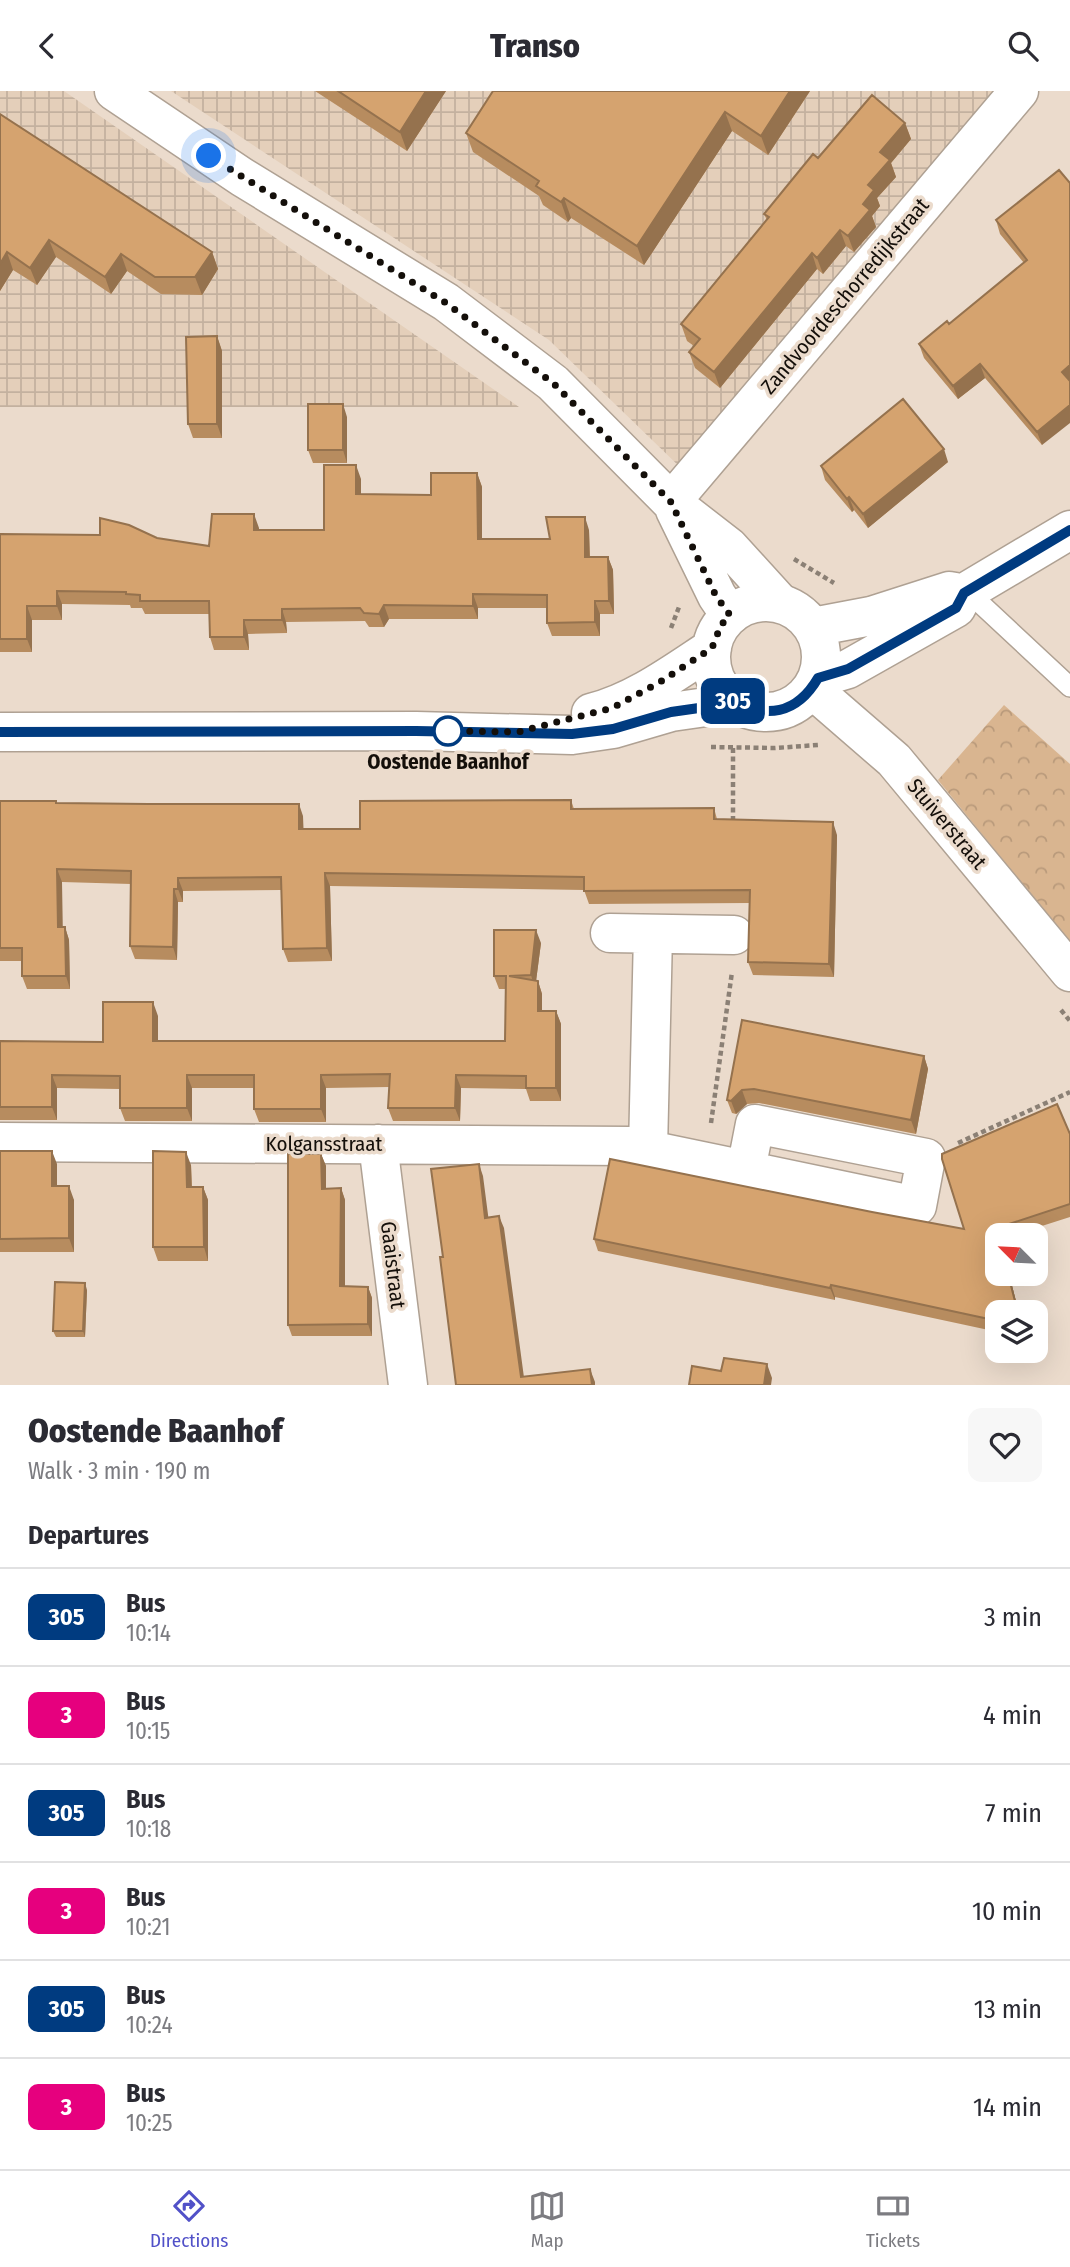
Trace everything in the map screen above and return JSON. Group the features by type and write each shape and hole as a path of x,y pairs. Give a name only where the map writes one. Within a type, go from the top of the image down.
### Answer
{"street":[{"path":"114,91 242,177 446,303 553,383 671,502 729,547 780,603"},
{"name":"Zandvoordeschorredijkstraat","path":"671,502 1019,91"},
{"path":"671,502 716,596 730,615"},
{"path":"815,683 848,669 956,608 968,591 1070,530"},
{"path":"813,627 871,615 949,591 968,591"},
{"path":"762,601 780,603 799,612 813,627 820,643 822,661 815,683 799,702 782,710 764,712 746,709 730,699 714,676 712,648 721,625 745,605 762,601"},
{"path":"518,732 612,708 660,682 712,648"},
{"name":"Stuiverstraat","path":"815,683 894,760 1070,972"},
{"path":"0,732 572,734 613,729 730,699"},
{"path":"610,933 734,935"},
{"path":"648,1150 653,934"},
{"name":"Kolgansstraat","path":"0,1142 630,1146 917,1206 926,1158"},
{"name":"Gaaistraat","path":"377,1144 408,1385"}],"lane":[{"path":"968,591 1070,687"}],"path":[{"path":"668,632 688,579 704,567"},
{"path":"926,1158 1070,1091"}],"shaded area":[{"path":"0,91 64,91 519,407 0,407"},
{"path":"171,91 1010,91 684,471 549,340"}],"green space":[{"path":"1004,705 1070,764 1070,943 938,780"}],"building":[{"path":"338,91 426,91 400,132"},
{"path":"493,91 790,91 761,136 725,112 637,246 564,198 561,202 536,186 539,181 466,133"},
{"path":"872,95 905,123 880,152 890,160 868,185 874,190 863,204 870,210 848,236 840,230 817,258 812,253 714,372 689,352 700,339 681,324 769,217 764,214 813,154 818,158"},
{"path":"0,114 212,252 195,277 155,277 121,254 105,277 49,240 30,268 7,252 0,264"},
{"path":"1059,170 1070,183 1070,365 1062,372 1070,381 1070,405 1037,432 980,364 953,386 919,344 947,321 949,324 1027,260 996,220"},
{"path":"217,336 217,424 188,424 186,337"},
{"path":"903,399 944,449 863,514 849,497 847,499 821,466"},
{"path":"308,404 343,404 343,450 308,450"},
{"path":"324,465 356,465 356,494 431,495 431,473 477,473 478,539 550,539 546,517 585,517 585,557 608,557 609,601 595,601 595,622 547,623 547,595 473,594 473,606 384,605 379,614 364,613 360,608 282,609 282,620 244,620 244,637 210,637 209,601 140,601 140,595 126,592 57,591 57,606 27,606 27,639 0,639 0,534 100,535 100,518 129,525 157,538 209,546 212,514 254,514 254,530 324,530"},
{"path":"571,800 571,809 714,808 714,819 833,822 829,964 748,962 750,890 584,891 584,877 325,873 327,948 283,949 281,877 178,878 178,889 174,889 173,947 130,946 131,871 57,869 58,927 65,927 66,976 22,976 22,948 0,948 0,801 299,804 299,829 360,829 360,801"},
{"path":"494,930 536,930 531,975 509,976 538,981 538,1011 556,1011 556,1088 526,1088 526,1076 456,1075 455,1108 388,1108 390,1074 321,1075 321,1109 254,1109 254,1075 187,1075 187,1108 120,1108 120,1076 52,1075 52,1107 0,1107 0,1041 103,1042 103,1002 153,1002 153,1041 505,1041 506,976 494,976"},
{"path":"742,1020 924,1056 911,1120 754,1089 742,1090 731,1101 727,1100"},
{"path":"1057,1104 1070,1134 1070,1204 1012,1223 985,1223 985,1286 1011,1286 1015,1300 985,1300 985,1318 594,1239 610,1159 964,1229 942,1154"},
{"path":"0,1151 52,1151 52,1186 69,1186 69,1238 0,1239"},
{"path":"153,1151 186,1152 187,1187 203,1187 204,1247 153,1247"},
{"path":"288,1154 321,1154 322,1189 341,1188 340,1286 368,1287 368,1324 288,1325"},
{"path":"479,1164 485,1218 499,1216 521,1377 590,1369 592,1385 456,1385 431,1169"},
{"path":"55,1282 85,1283 83,1331 53,1331"},
{"path":"724,1358 767,1364 764,1385 689,1385 692,1366 721,1371"}],"bus line":[{"name":"305","path":"0,732 416,731 572,734 613,729 730,699 746,709 764,712 782,710 799,702 818,678 848,669 956,608 964,593 1070,530"}],"place":[{"name":"Oostende Baanhof","path":"448,731"}],"route":[{"path":"209,156 446,303 553,383 671,502 716,596 730,615 721,625 712,648 660,682 612,708 518,732 442,731 448,731"}]}
